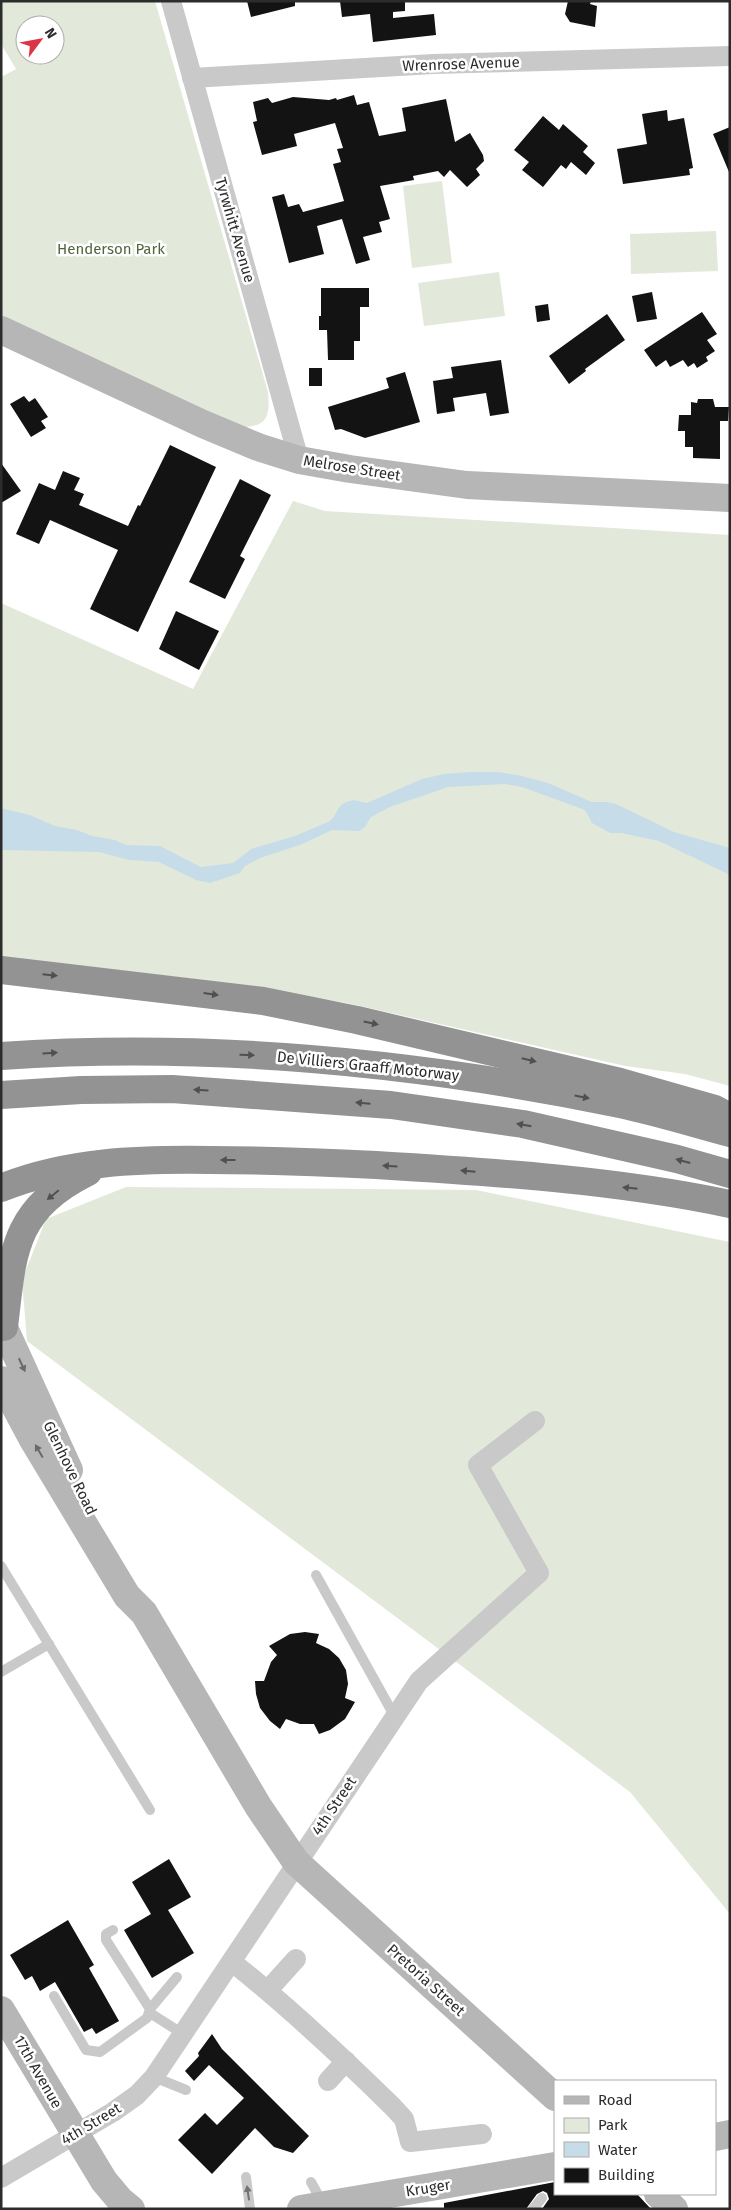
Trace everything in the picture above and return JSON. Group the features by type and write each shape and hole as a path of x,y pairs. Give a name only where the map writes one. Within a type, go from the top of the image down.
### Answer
{"highway":[{"path":"1,970 255,1000 357,1020 620,1082 707,1107 730,1117"},
{"name":"De Villiers Graaff Motorway","path":"1,1056 128,1051 283,1056 388,1066 470,1077 622,1105 730,1133"},
{"path":"1,1095 81,1090 172,1089 391,1106 523,1124 667,1157 730,1174"},
{"path":"1,1188 68,1168 110,1161 250,1160 439,1168 678,1193 730,1204"},
{"path":"3,1324 14,1251 25,1226 49,1198 78,1177 110,1161"}],"street":[{"name":"Tyrwhitt Avenue","path":"171,1 299,460"},
{"name":"Wrenrose Avenue","path":"192,78 433,64 730,56"},
{"name":"Melrose Street","path":"1,330 203,424 258,447 299,460 350,469 467,484 730,498"},
{"name":"Glenhove Road","path":"3,1324 65,1463 106,1539 140,1595 144,1612"},
{"name":"Glenhove Road","path":"1,1380 37,1446 122,1588 127,1596 144,1612 258,1806 296,1862"},
{"name":"4th Street","path":"1,2178 128,2101 154,2077 232,1962 296,1862 419,1681 539,1573 478,1466 535,1421"},
{"name":"Pretoria Street","path":"296,1862 554,2096"},
{"path":"268,1990 296,1959"},
{"path":"232,1962 268,1990 346,2061 404,2119 410,2142 482,2134"},
{"name":"17th Avenue","path":"1,2010 74,2134"},
{"path":"328,2081 346,2061"},
{"path":"74,2134 104,2181 116,2209"},
{"path":"716,2137 730,2134"},
{"name":"Kruger","path":"313,2207 554,2166"},
{"path":"104,2181 131,2209"},
{"path":"659,2195 674,2209"}],"lane":[{"path":"1,1566 150,1810"},
{"path":"316,1575 395,1717"},
{"path":"1,1672 49,1644"},
{"path":"113,1930 106,1934 106,1940 150,2011 183,2034"},
{"path":"54,1996 86,2050 100,2052 147,2018 150,2011 177,1977"},
{"path":"154,2077 186,2090"},
{"path":"246,2177 250,2209"},
{"path":"311,2182 313,2207"},
{"path":"533,2209 542,2198"}],"green space":[{"name":"Henderson Park","path":"1,1 155,1 268,392 268,410 266,417 259,424 234,427 1,319 1,77 16,69 1,44"},
{"path":"442,181 452,263 412,268 403,186"},
{"path":"716,231 718,271 631,274 630,234"},
{"path":"499,272 505,316 424,326 418,283"},
{"path":"293,501 325,511 730,535 730,1086 685,1074 625,1066 347,1003 195,979 1,957 1,603 193,689"},
{"path":"126,1187 476,1190 730,1242 730,1914 630,1792 27,1341 22,1280 46,1219"}],"water":[{"path":"499,772 548,783 592,802 616,804 674,832 730,848 730,875 659,841 621,833 610,833 592,823 585,810 522,787 505,784 448,787 390,807 371,817 365,827 359,831 332,830 300,845 260,858 245,866 240,873 210,883 196,880 159,862 129,860 99,852 1,850 1,808 30,815 55,826 115,840 126,845 160,846 201,867 233,863 251,849 295,836 328,822 333,818 340,806 346,802 354,800 367,803 422,779 444,774"}],"building":[{"path":"247,1 295,1 295,6 251,17"},
{"path":"340,1 405,1 405,11 393,12 393,18 434,14 436,35 373,42 370,14 342,17"},
{"path":"568,1 591,1 590,4 597,6 595,27 570,22 565,14"},
{"path":"354,95 357,105 369,102 379,136 406,131 402,108 446,99 455,142 470,133 483,155 484,161 476,169 480,175 467,187 450,170 444,177 438,171 413,176 414,180 380,186 390,219 379,222 382,232 363,237 370,260 356,264 342,219 317,226 324,254 289,263 272,197 284,194 288,207 299,204 303,212 344,201 333,164 341,162 337,149 343,148 335,123 294,134 297,146 262,155 253,122 257,121 253,102 268,98 272,103 293,97 329,100 336,98 337,100"},
{"path":"667,110 668,121 684,118 693,168 689,169 690,175 623,184 617,149 647,144 642,114"},
{"path":"543,116 559,130 563,124 588,146 583,152 595,163 586,175 571,162 566,169 561,165 543,187 522,170 529,162 514,150"},
{"path":"730,127 730,172 729,172 713,134"},
{"path":"321,288 369,288 369,307 360,307 360,341 354,341 354,360 328,360 327,330 319,330"},
{"path":"652,292 657,319 637,322 632,296"},
{"path":"548,304 550,320 537,322 535,306"},
{"path":"702,312 717,334 707,340 715,351 706,357 708,361 697,368 694,363 688,367 683,360 670,367 666,360 656,367 644,350"},
{"path":"607,314 625,340 585,369 586,371 569,384 549,356"},
{"path":"501,360 509,413 490,416 486,393 453,398 455,411 437,414 433,381 453,378 451,367"},
{"path":"309,368 322,368 322,386 309,386"},
{"path":"405,372 420,422 365,438 341,429 335,430 328,407 389,388 386,378"},
{"path":"24,396 29,402 35,398 48,417 41,421 46,428 31,437 10,404"},
{"path":"698,399 713,399 715,407 729,407 728,421 720,421 720,459 693,458 693,447 685,447 685,431 678,431 679,415 691,415 691,402 697,403"},
{"path":"170,445 216,467 138,632 90,609 118,550 50,520 39,544 16,534 39,483 55,490 63,471 80,478 74,490 84,494 79,505 128,526"},
{"path":"1,463 21,491 1,503"},
{"path":"240,479 271,495 240,556 245,559 225,599 189,582"},
{"path":"176,611 219,631 199,670 159,649"},
{"path":"305,1632 319,1634 316,1643 329,1649 339,1658 346,1670 348,1684 345,1698 355,1702 345,1719 330,1730 319,1734 314,1724 300,1724 286,1719 280,1729 270,1721 260,1708 256,1694 255,1681 264,1681 271,1662 277,1655 269,1646 290,1634"},
{"path":"169,1859 191,1897 168,1910 194,1953 152,1978 124,1930 151,1914 132,1882"},
{"path":"68,1920 94,1965 89,1968 119,2021 96,2034 92,2028 84,2032 55,1982 40,1991 32,1976 25,1980 10,1955"},
{"path":"212,2034 222,2049 309,2136 293,2153 274,2147 255,2128 212,2174 178,2140 205,2113 217,2125 244,2098 209,2065 194,2081 185,2071 199,2056 198,2053"},
{"path":"554,2182 554,2195 638,2195 651,2209 542,2209 549,2199 547,2193 543,2191 537,2194 526,2209 444,2209 444,2203"}]}
